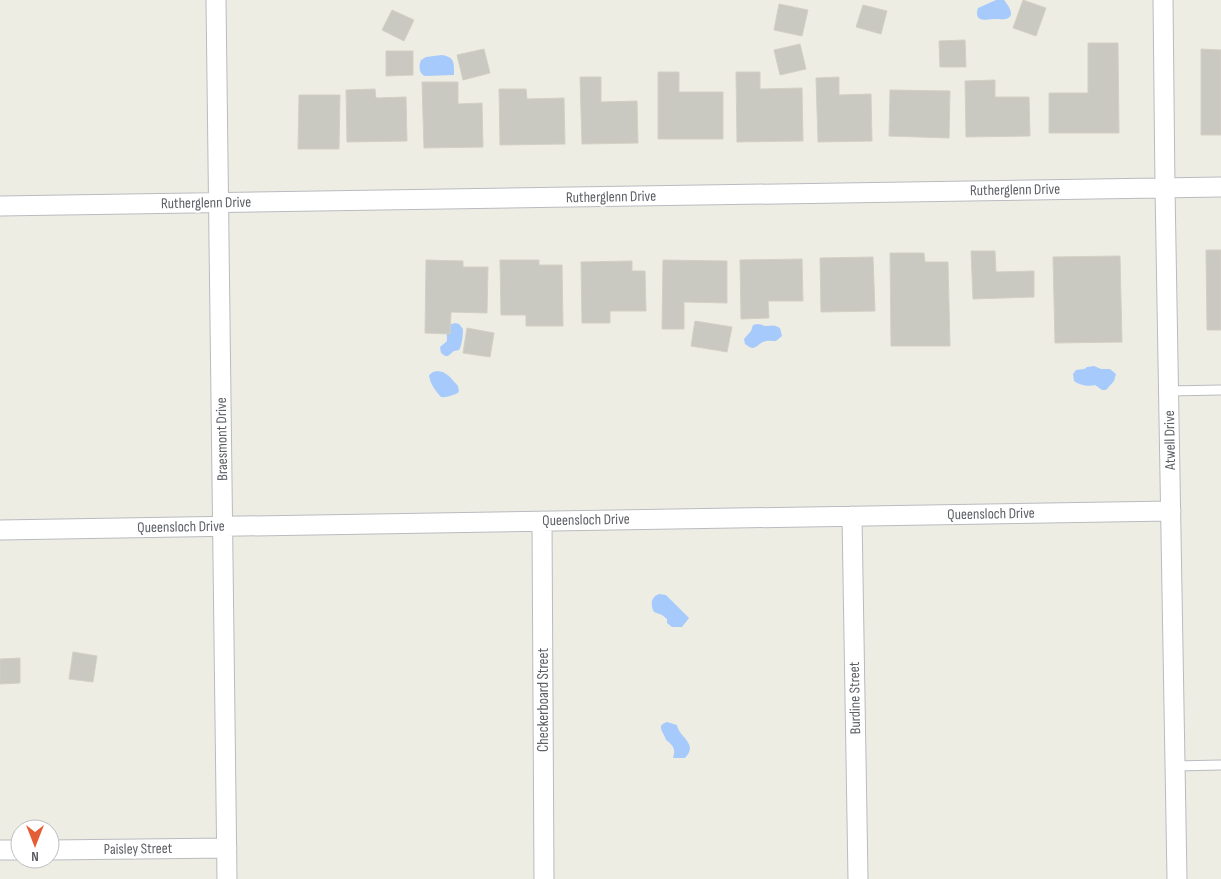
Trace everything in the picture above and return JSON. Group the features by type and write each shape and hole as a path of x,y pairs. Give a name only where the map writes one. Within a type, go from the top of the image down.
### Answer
{"street":[{"name":"Braesmont Drive","path":"216,0 227,879"},
{"name":"Atwell Drive","path":"1163,0 1177,879"},
{"name":"Rutherglenn Drive","path":"0,206 1221,187"},
{"name":"Queensloch Drive","path":"0,530 1171,511"},
{"name":"Burdine Street","path":"852,516 858,879"},
{"name":"Checkerboard Street","path":"542,521 544,879"},
{"name":"Paisley Street","path":"60,850 227,848"}],"lane":[{"path":"1168,391 1221,390"},
{"path":"1175,766 1221,765"}],"water":[{"path":"996,0 1004,0 1008,5 1011,13 1009,18 979,19 978,8"},
{"path":"442,55 452,59 454,75 425,76 421,73 421,60 426,57"},
{"path":"455,323 459,324 463,329 461,345 459,350 445,356 441,353 440,347 447,341 448,327"},
{"path":"753,325 778,327 782,336 776,341 765,341 755,348 751,348 745,344 744,339 751,331"},
{"path":"1094,366 1101,369 1110,369 1116,374 1114,381 1106,390 1102,390 1095,385 1084,385 1074,381 1073,374 1076,370"},
{"path":"437,371 449,376 458,386 459,392 441,397 432,384 429,375"},
{"path":"659,594 666,595 689,618 682,627 672,627 667,623 667,619 654,612 652,601"},
{"path":"667,722 677,725 678,730 689,744 689,753 685,758 673,758 673,748 661,730 662,725"}],"building":[{"path":"1023,0 1046,8 1036,36 1013,28"},
{"path":"779,4 808,10 802,36 774,30"},
{"path":"863,5 887,11 881,34 856,27"},
{"path":"392,10 414,20 404,41 382,30"},
{"path":"965,40 966,67 940,67 939,41"},
{"path":"1088,43 1118,43 1119,133 1049,133 1049,93 1088,93"},
{"path":"800,44 806,69 780,75 774,50"},
{"path":"484,49 490,73 463,80 457,55"},
{"path":"1201,49 1221,50 1221,135 1201,135"},
{"path":"386,51 413,51 413,75 386,76"},
{"path":"658,72 679,72 679,92 723,92 723,139 658,139"},
{"path":"736,72 760,72 760,89 802,88 803,141 737,142"},
{"path":"580,77 601,77 601,102 637,101 638,143 582,144"},
{"path":"839,77 839,95 871,94 872,141 818,142 816,78"},
{"path":"995,80 995,97 1029,97 1030,136 966,137 965,81"},
{"path":"422,82 458,82 458,104 482,103 483,147 424,148"},
{"path":"375,89 376,98 406,97 407,141 347,142 346,90"},
{"path":"499,89 526,89 527,99 564,98 565,144 500,145"},
{"path":"890,90 950,91 949,138 889,136"},
{"path":"299,95 340,95 339,149 298,149"},
{"path":"1206,250 1221,250 1221,330 1207,330"},
{"path":"971,251 995,251 996,272 1034,271 1034,297 973,299"},
{"path":"890,253 924,253 925,262 948,262 950,346 891,346"},
{"path":"1120,256 1122,342 1055,343 1053,257"},
{"path":"873,257 875,311 821,312 820,258"},
{"path":"802,259 803,301 768,301 769,318 741,319 740,260"},
{"path":"426,260 463,261 463,267 488,267 487,313 451,312 450,334 425,333"},
{"path":"500,260 539,260 539,265 562,265 563,326 526,326 526,315 501,315"},
{"path":"663,260 727,261 727,303 684,302 684,329 662,329"},
{"path":"632,261 632,271 645,271 646,311 610,311 610,323 582,323 581,262"},
{"path":"695,321 732,327 727,352 691,346"},
{"path":"467,328 494,333 490,357 463,353"},
{"path":"73,652 97,656 93,682 69,679"},
{"path":"20,658 20,683 0,684 0,659"}]}
